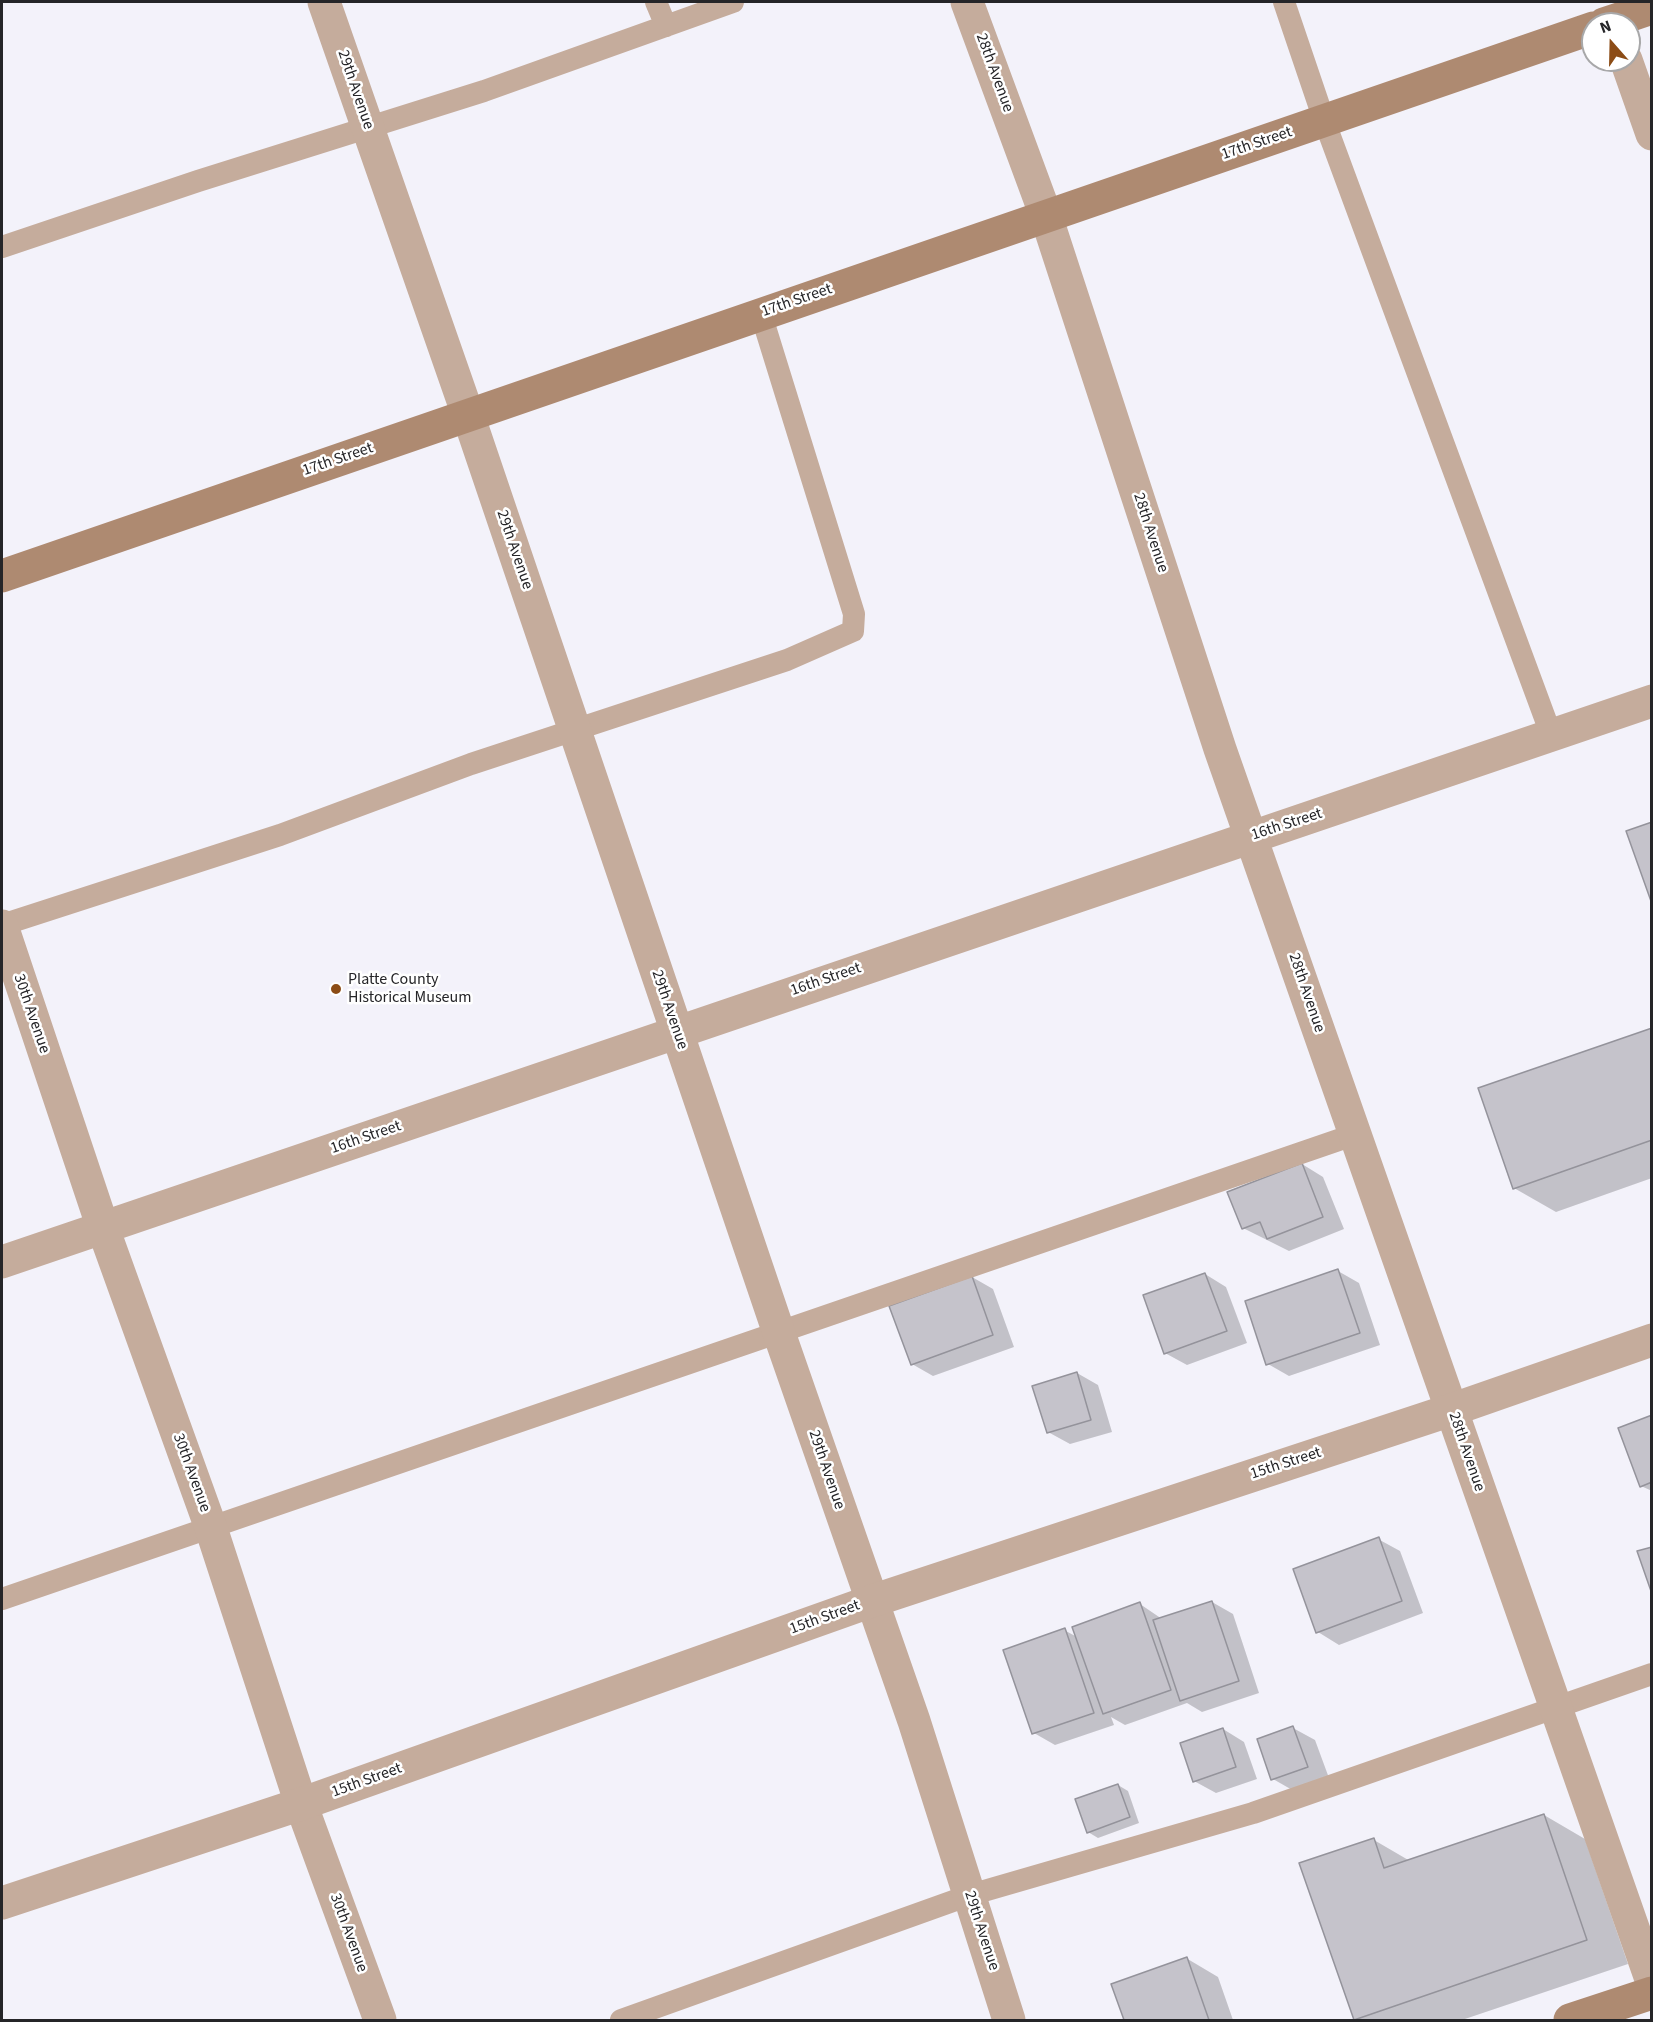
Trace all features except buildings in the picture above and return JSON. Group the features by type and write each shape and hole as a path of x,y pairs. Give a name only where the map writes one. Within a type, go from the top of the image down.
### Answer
{"main road":[{"name":"17th Street","path":"1637,12 1652,8"},
{"name":"17th Street","path":"2,576 1324,120 1581,29"},
{"path":"1570,2020 1652,1993"}],"street":[{"name":"29th Avenue","path":"324,2 468,415 779,1333 914,1721 1009,2020"},
{"name":"28th Avenue","path":"967,2 1046,216 1251,837 1652,1982"},
{"path":"1630,72 1652,134"},
{"name":"16th Street","path":"2,1262 676,1031 1552,737 1652,701"},
{"name":"30th Avenue","path":"2,925 103,1228 211,1528 301,1804 380,2020"},
{"name":"15th Street","path":"2,1902 301,1804 872,1601 1451,1410 1652,1340"}],"lane":[{"path":"657,2 666,26"},
{"path":"2,247 484,91 733,2"},
{"path":"1284,2 1324,120 1552,737"},
{"path":"2,925 280,835 471,764 787,660 853,631 854,614 761,314"},
{"path":"2,1599 1356,1134"},
{"path":"621,2020 970,1895 1253,1813 1652,1674"}],"place":[{"name":"Platte County Historical Museum","path":"336,989"}]}
